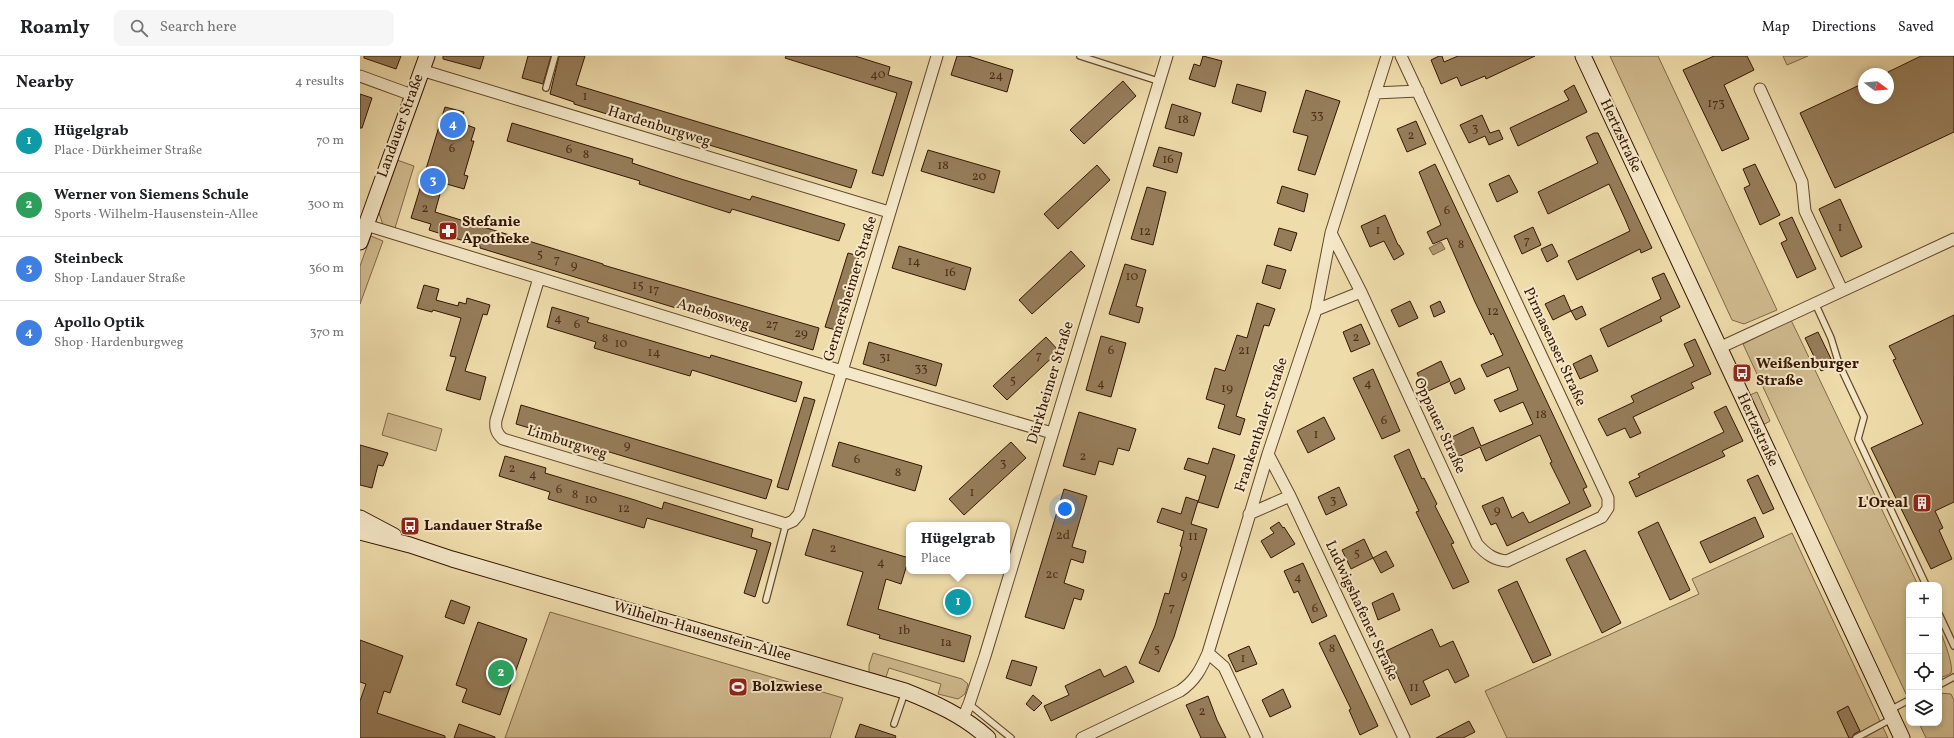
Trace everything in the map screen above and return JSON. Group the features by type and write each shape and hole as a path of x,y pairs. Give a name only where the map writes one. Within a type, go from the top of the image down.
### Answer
{"street":[{"name":"Landauer Straße","path":"360,242 427,56"},
{"name":"Germersheimer Straße","path":"786,524 793,521 799,514 936,56"},
{"name":"Dürkheimer Straße","path":"1010,570 1158,81 1167,56"},
{"name":"Frankenthaler Straße","path":"1082,738 1180,691 1196,678 1208,653 1249,514 1316,310 1331,233 1387,56"},
{"name":"Pirmasenser Straße","path":"1401,56 1608,498 1608,508 1602,517 1511,560 1503,561"},
{"name":"Hertzstraße","path":"1583,56 1902,738"},
{"name":"Hardenburgweg","path":"421,70 889,212"},
{"path":"360,76 412,95"},
{"path":"1760,89 1802,182 1805,211 1842,290"},
{"path":"1375,93 1418,91"},
{"name":"Anebosweg","path":"366,225 842,371 1052,433"},
{"name":"Oppauer Straße","path":"1331,233 1361,292 1477,544 1491,557 1503,561"},
{"path":"1719,348 1954,239"},
{"name":"Limburgweg","path":"539,278 496,420 495,428 503,439 786,524"},
{"path":"1316,310 1361,292"},
{"name":"Ludwigshafener Straße","path":"1268,454 1290,496 1404,738"},
{"path":"1249,514 1290,496"},
{"name":"Wilhelm-Hausenstein-Allee","path":"360,518 386,530 407,544"},
{"name":"Wilhelm-Hausenstein-Allee","path":"360,532 407,544 459,561 905,691 925,699 962,718 988,738"},
{"name":"Dürkheimer Straße","path":"962,718 969,704 1009,574"},
{"path":"1208,653 1224,667 1257,738"}],"lane":[{"path":"546,88 555,56"},
{"path":"1080,56 1097,59 1158,81"},
{"path":"1815,303 1831,338 1839,364 1864,416 1858,439 1925,582"},
{"path":"766,600 786,524"},
{"path":"1941,618 1954,646"},
{"path":"1942,683 1954,677"},
{"path":"894,724 905,691"},
{"path":"1856,738 1906,702"},
{"path":"969,704 1011,738"}],"shaded area":[{"path":"1610,56 1658,56 1777,310 1744,324 1732,320"},
{"path":"1783,56 1808,56 1787,65"},
{"path":"397,160 414,166 395,228 383,225 379,213"},
{"path":"371,236 383,241 360,304 360,266"},
{"path":"1441,242 1445,249 1433,255 1429,248"},
{"path":"1791,320 1917,582 1906,582 1906,694 1743,344"},
{"path":"1757,392 1770,421 1765,424 1762,422 1750,395"},
{"path":"388,413 442,429 436,451 382,435"},
{"path":"1792,533 1888,738 1507,738 1485,691 1699,594 1692,579"},
{"path":"550,612 843,698 830,738 505,738"},
{"path":"1942,636 1948,651 1952,669 1951,673 1942,677"},
{"path":"873,653 962,679 968,684 965,694 958,699 938,694 941,684 889,668 886,677 869,672 869,665"},
{"path":"1942,693 1951,694 1954,700 1954,738 1926,738 1920,726 1942,726"}],"building":[{"path":"364,56 401,56 396,69 364,58"},
{"path":"443,56 484,56 480,69 443,59"},
{"path":"528,56 551,56 543,84 522,78"},
{"path":"559,56 585,56 576,85 857,170 851,188 574,104 574,102 550,94"},
{"path":"786,56 855,56 890,67 888,75 912,82 883,176 872,173 897,93 785,58"},
{"path":"957,56 968,56 1013,70 1007,92 951,75"},
{"path":"1203,56 1222,61 1215,87 1189,79 1194,64 1200,66"},
{"path":"1442,56 1444,62 1458,56 1535,56 1486,79 1485,76 1461,86 1457,77 1441,84 1431,60"},
{"path":"1714,56 1747,56 1754,70 1724,85 1749,139 1722,151 1683,70"},
{"path":"1921,56 1954,56 1954,132 1835,188 1800,113 1858,86 1858,104 1894,104 1894,69"},
{"path":"1123,81 1136,96 1084,144 1070,130"},
{"path":"1237,84 1266,92 1261,112 1232,103"},
{"path":"1574,85 1587,112 1518,146 1510,128 1569,100 1564,91"},
{"path":"1306,90 1340,101 1315,175 1298,170 1308,136 1293,132"},
{"path":"360,94 372,98 362,128 360,128"},
{"path":"1172,104 1201,113 1194,136 1165,128"},
{"path":"445,107 464,112 461,123 475,128 471,141 474,141 464,175 468,176 464,189 443,183 435,212 603,265 819,328 813,350 480,248 480,246 429,230 431,224 411,218"},
{"path":"1482,115 1490,133 1499,130 1503,139 1489,145 1485,136 1469,143 1460,125"},
{"path":"1416,121 1426,144 1407,152 1397,129"},
{"path":"512,123 633,159 632,163 750,200 752,196 845,224 839,241 732,209 730,213 639,184 640,181 507,141"},
{"path":"1594,133 1598,133 1652,248 1641,253 1640,249 1577,280 1568,261 1630,231 1625,219 1609,184 1548,214 1538,192 1598,163 1586,137"},
{"path":"1159,147 1182,153 1177,173 1153,166"},
{"path":"928,150 1000,171 994,193 921,171"},
{"path":"1435,164 1587,487 1583,489 1591,506 1507,546 1496,523 1491,525 1482,506 1503,497 1512,518 1523,512 1529,523 1570,503 1550,463 1552,462 1540,435 1486,461 1480,447 1458,457 1450,438 1473,427 1481,446 1533,424 1523,402 1500,412 1494,400 1518,390 1509,367 1487,377 1481,365 1503,355 1493,333 1491,335 1475,302 1447,238 1433,244 1427,232 1441,225 1419,172"},
{"path":"1755,164 1780,215 1760,225 1744,188 1750,185 1743,169"},
{"path":"1097,165 1110,180 1058,229 1044,214"},
{"path":"1509,175 1518,192 1497,202 1489,184"},
{"path":"1282,186 1308,194 1304,212 1277,203"},
{"path":"1147,187 1166,192 1153,245 1131,239"},
{"path":"1840,199 1862,247 1841,257 1819,209"},
{"path":"1385,215 1398,245 1404,254 1394,260 1384,241 1370,247 1361,226"},
{"path":"1792,217 1816,269 1797,278 1781,243 1787,240 1779,223"},
{"path":"1533,227 1541,245 1522,254 1514,236"},
{"path":"1279,228 1297,233 1291,251 1274,245"},
{"path":"1552,244 1558,256 1547,262 1541,249"},
{"path":"899,246 971,268 965,290 892,268"},
{"path":"1071,251 1085,266 1032,314 1019,300"},
{"path":"848,253 859,256 836,330 825,327"},
{"path":"1125,264 1146,270 1136,306 1143,308 1139,323 1109,314"},
{"path":"1267,265 1286,270 1280,289 1262,283"},
{"path":"1664,273 1680,307 1660,317 1662,321 1608,347 1600,329 1661,299 1652,278"},
{"path":"424,285 439,289 436,300 458,306 459,302 466,304 467,298 490,305 487,315 483,314 465,371 486,377 480,400 446,390 456,357 450,356 461,318 433,310 432,312 417,308"},
{"path":"1564,295 1571,311 1553,320 1545,304"},
{"path":"1410,301 1418,318 1399,327 1391,310"},
{"path":"1440,301 1445,312 1434,317 1430,306"},
{"path":"1257,303 1275,309 1269,326 1264,325 1236,416 1245,419 1240,435 1218,428 1225,405 1206,399 1215,368 1225,371 1237,335 1247,338"},
{"path":"1582,306 1586,315 1576,320 1571,311"},
{"path":"552,307 589,318 587,322 710,358 711,355 802,382 796,402 692,370 690,376 594,348 596,342 547,327"},
{"path":"1954,315 1954,502 1935,511 1943,528 1939,530 1952,559 1931,569 1871,448 1923,424 1893,360 1896,359 1889,346"},
{"path":"1361,324 1370,344 1351,352 1343,332"},
{"path":"1818,332 1834,365 1821,371 1805,338"},
{"path":"1101,336 1126,343 1111,397 1086,390"},
{"path":"1046,337 1059,351 1007,400 993,386"},
{"path":"1695,339 1711,374 1691,383 1694,388 1633,417 1641,433 1630,438 1625,428 1607,436 1598,419 1634,402 1631,396 1694,366 1684,344"},
{"path":"869,342 942,364 936,386 863,364"},
{"path":"1591,355 1598,371 1580,379 1573,364"},
{"path":"1441,361 1450,381 1426,392 1417,373"},
{"path":"1373,369 1400,431 1382,439 1353,378"},
{"path":"1460,378 1465,389 1455,394 1450,383"},
{"path":"804,397 815,400 788,490 777,487"},
{"path":"521,405 772,480 766,499 516,424"},
{"path":"1726,406 1743,441 1722,451 1725,456 1636,497 1629,482 1640,477 1638,474 1724,432 1714,412"},
{"path":"1079,412 1136,429 1129,451 1118,448 1113,465 1099,461 1095,475 1063,466"},
{"path":"1324,417 1335,439 1308,453 1297,431"},
{"path":"839,442 922,466 915,491 832,466"},
{"path":"1011,442 1026,458 964,515 949,499"},
{"path":"360,445 388,453 383,466 378,465 372,488 360,485"},
{"path":"1213,448 1235,455 1218,508 1198,502 1206,476 1184,469 1188,458 1208,464"},
{"path":"1409,449 1422,479 1424,478 1437,504 1435,506 1454,543 1451,544 1469,582 1453,589 1416,512 1419,511 1394,456"},
{"path":"505,456 546,468 545,473 662,509 664,502 753,529 751,537 771,543 755,597 744,593 757,550 647,518 644,528 548,499 550,492 499,476"},
{"path":"1758,475 1774,509 1763,514 1747,480"},
{"path":"1339,487 1347,505 1326,515 1318,497"},
{"path":"1064,489 1087,496 1072,547 1086,551 1083,563 1071,559 1064,583 1084,590 1081,600 1074,598 1064,629 1025,617"},
{"path":"1186,497 1198,501 1191,524 1207,529 1174,637 1159,672 1139,663 1155,626 1165,593 1169,594 1182,547 1180,546 1184,531 1157,522 1162,508 1181,514"},
{"path":"1755,517 1764,537 1710,563 1700,542"},
{"path":"1279,522 1295,544 1271,558 1261,541 1274,533 1270,528"},
{"path":"1658,522 1690,590 1670,600 1638,532"},
{"path":"813,529 906,557 906,568 901,584 886,579 878,609 971,636 964,662 879,638 880,635 847,625 863,572 805,555"},
{"path":"1364,539 1373,558 1351,569 1342,550"},
{"path":"1585,550 1621,623 1602,633 1566,559"},
{"path":"1386,551 1394,566 1381,573 1373,558"},
{"path":"1303,563 1327,616 1312,623 1298,591 1294,593 1284,571"},
{"path":"1517,581 1551,655 1533,663 1498,590"},
{"path":"1393,593 1400,610 1378,620 1372,603"},
{"path":"451,600 470,607 464,624 445,617"},
{"path":"478,622 527,639 500,715 462,702 467,689 456,685"},
{"path":"1432,629 1440,647 1453,641 1469,676 1455,683 1448,669 1423,681 1430,696 1411,705 1386,651"},
{"path":"1335,635 1378,726 1360,735 1349,710 1351,709 1319,643"},
{"path":"360,640 403,656 390,693 384,691 377,713 445,736 445,738 360,738 360,701 366,684 360,682"},
{"path":"1249,646 1257,664 1236,672 1228,655"},
{"path":"1012,660 1037,667 1031,686 1006,678"},
{"path":"1126,666 1134,682 1051,721 1044,706 1069,695 1065,686 1100,669 1104,677"},
{"path":"1283,689 1291,707 1270,717 1262,700"},
{"path":"1033,695 1042,703 1034,711 1026,704"},
{"path":"1208,696 1226,738 1201,738 1186,705"},
{"path":"1848,706 1860,731 1854,734 1852,738 1849,738 1837,712"},
{"path":"1469,721 1475,732 1463,738 1436,738"},
{"path":"459,724 495,737 495,738 454,738"},
{"path":"860,724 896,736 895,738 855,738"}],"place":[{"name":"Apollo Optik","path":"453,125"},
{"name":"Steinbeck","path":"433,181"},
{"name":"Stefanie Apotheke","path":"448,231"},
{"name":"Weißenburger Straße","path":"1742,373"},
{"name":"L'Oreal","path":"1922,503"},
{"name":"Landauer Straße","path":"410,526"},
{"name":"Hügelgrab","path":"958,602"},
{"name":"Werner von Siemens Schule","path":"501,673"},
{"name":"Bolzwiese","path":"738,687"}]}
